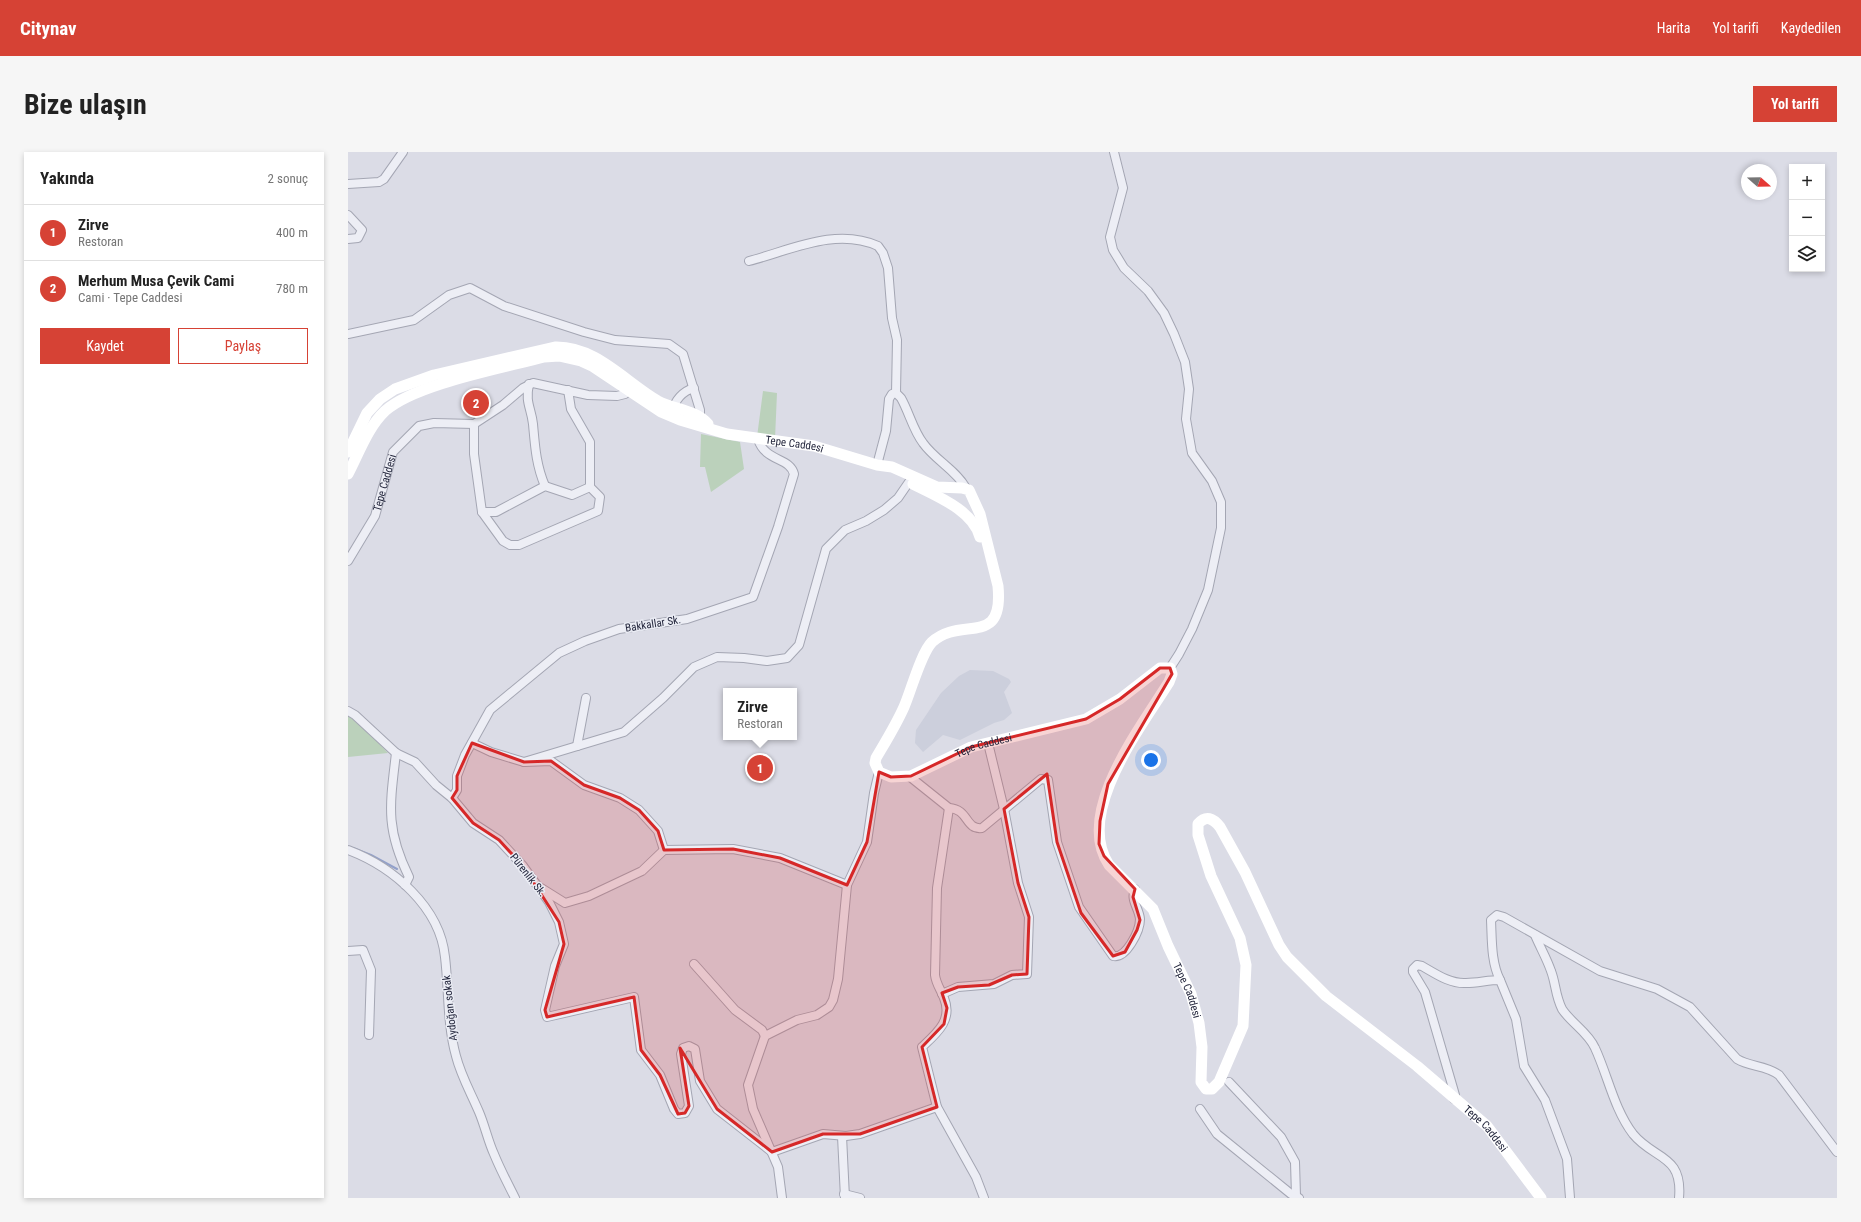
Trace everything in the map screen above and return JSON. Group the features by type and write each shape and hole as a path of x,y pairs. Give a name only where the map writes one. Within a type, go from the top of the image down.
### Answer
{"street":[{"path":"348,184 379,182 384,180 403,152"},
{"path":"1114,152 1123,188 1110,237 1113,250 1124,268 1148,291 1164,313 1174,334 1185,362 1189,389 1186,419 1192,453 1212,481 1221,502 1221,528 1208,590 1195,623 1170,668"},
{"path":"348,215 362,230 358,238 348,239"},
{"path":"749,261 829,239 854,240 878,246 881,249 888,268 892,318 897,340 896,393 901,398 922,443 961,480 962,488"},
{"path":"348,334 414,320 449,295 470,288 504,306 543,320 584,332 614,340 670,344 683,354 694,388 700,421"},
{"path":"348,452 367,413 380,399 395,389 434,375 538,350 561,346 578,350 597,358 633,388"},
{"path":"348,474 372,426 386,410 406,398 431,387 544,357 559,356 574,358 633,388"},
{"path":"530,384 527,402 532,422 538,470 545,486"},
{"path":"568,390 572,409 590,442 590,487 600,498 598,511 519,545 510,545 503,541 482,512 474,454 474,424 530,384 540,384 588,394 617,396 633,388"},
{"name":"Tepe Caddesi","path":"633,388 654,408 673,412 700,421 712,429 727,434 814,446 877,465 892,467 937,487 962,488"},
{"path":"673,412 682,394 688,389 694,388"},
{"path":"877,465 886,431 889,398 892,394 896,393"},
{"name":"Tepe Caddesi","path":"348,561 375,516 392,452 419,426 434,423 474,424"},
{"name":"Bakkallar Sk.","path":"452,798 457,790 457,776 464,755 490,710 559,654 585,641 620,629 687,619 706,611 753,597 778,527 794,474 794,470 787,464 764,451 758,439"},
{"name":"Tepe Caddesi","path":"877,465 909,482 969,518 978,531 998,604"},
{"path":"524,762 624,732 664,698 694,667 717,657 767,661 786,658 799,645 826,549 845,530 866,521 884,510 898,498 909,482"},
{"path":"482,512 496,512 545,486 572,495 590,487"},
{"path":"782,1198 781,1176 753,1109 748,1085 765,1036 797,1020 818,1015 829,1007 833,1000 838,979 847,884 867,842 874,793 879,772 875,764 876,758 897,722 931,643 948,633 987,625 996,616 998,586 976,501 972,493 962,488"},
{"path":"962,488 951,497 952,504 957,510 968,509 976,501"},
{"name":"Tepe Caddesi","path":"879,772 891,777 909,776 926,770 956,753 988,743 1086,719 1120,698 1160,668 1170,668 1172,674 1168,682 1113,774 1102,807 1100,835 1101,849 1109,864 1153,909 1168,946 1191,994 1200,1029 1201,1082 1206,1089 1212,1089 1216,1086 1228,1065 1242,1033 1246,1002 1246,965 1240,938 1217,891 1198,835 1198,824 1204,819 1208,818 1216,821 1220,827 1265,912 1279,945 1287,957 1326,996 1417,1066 1454,1099 1473,1113 1498,1138 1541,1198"},
{"path":"577,746 586,698"},
{"name":"Pürenlik Sk.","path":"348,711 355,715 396,753 415,762 436,785 452,798 473,823 499,840 523,866 549,902 559,922 564,944 555,966 545,1010 547,1017 634,997 641,1050 660,1075 674,1109 678,1114 685,1113 689,1106 681,1054 683,1048 690,1046 695,1049 700,1081 717,1108 772,1152"},
{"path":"472,742 491,752 524,762 551,761 584,785 620,798 639,810 658,831 664,850"},
{"path":"942,994 958,987 994,984 1012,975 1027,974 1029,917 1018,883 1004,809 988,743"},
{"path":"396,753 390,807 391,829 401,861 409,877 405,885"},
{"path":"909,776 949,808 957,808 966,816 971,825 977,828 982,828 1041,779 1048,780 1057,842 1079,907 1113,956 1118,956 1125,952 1139,924 1139,915 1133,897 1135,889"},
{"path":"949,808 937,888 935,975 937,986 942,994 947,1008 944,1024 941,1030 922,1047 937,1106 976,1177 984,1198"},
{"path":"537,886 565,903 589,896 642,871 664,850 733,849 780,858 847,884"},
{"name":"Aydoğan sokak","path":"348,850 384,868 405,885 429,913 439,932 445,956 454,1047 461,1074 479,1113 494,1154 515,1198"},
{"path":"1570,1198 1567,1159 1545,1100 1524,1066 1516,1019 1495,970 1492,943 1493,917 1500,915 1600,971 1657,989 1690,1007 1737,1059 1747,1064 1770,1069 1779,1075 1837,1152"},
{"path":"1535,935 1552,973 1555,994 1563,1010 1582,1030 1595,1047 1620,1112 1633,1133 1645,1146 1672,1164 1678,1177 1679,1198"},
{"path":"348,951 363,950 369,966 369,1034"},
{"path":"694,964 735,1010 762,1030 765,1036"},
{"path":"1454,1099 1455,1095 1427,999 1412,969 1420,965 1447,980 1461,984 1500,980"},
{"path":"1229,1082 1281,1137 1295,1162 1297,1197"},
{"path":"772,1152 817,1135 829,1133 842,1136 860,1134 937,1106"},
{"path":"1200,1108 1218,1134 1297,1197"},
{"path":"842,1136 844,1196 860,1198"}],"highlighted area":[{"path":"1160,668 1170,668 1172,674 1169,682 1108,784 1100,821 1099,844 1104,856 1135,889 1133,897 1140,920 1137,930 1125,952 1113,956 1081,913 1057,842 1047,774 1004,809 1018,883 1029,917 1027,974 1012,975 989,985 958,987 942,993 947,1008 944,1024 922,1047 937,1107 860,1134 823,1134 772,1152 717,1109 680,1048 689,1106 685,1113 678,1114 660,1075 641,1050 634,997 547,1017 545,1010 564,944 559,922 523,866 499,840 473,823 452,798 457,790 457,776 472,743 524,762 551,761 584,785 620,798 639,810 658,831 664,850 733,849 780,858 847,885 867,842 879,772 891,777 911,776 971,747 1086,719 1120,699"}],"shaded area":[{"path":"970,670 993,671 1009,679 1011,682 1004,692 1012,713 1004,720 994,723 960,740 943,735 923,752 915,743 916,730 941,693 959,676"}],"green space":[{"path":"763,391 777,393 775,439 757,437"},
{"path":"701,434 740,442 744,469 711,492 705,467 700,467"},
{"path":"348,714 354,717 388,753 348,757"}],"waterway":[{"path":"353,848 371,855 397,869"}],"place":[{"name":"Merhum Musa Çevik Cami","path":"476,403"},
{"name":"Zirve","path":"760,768"}]}
